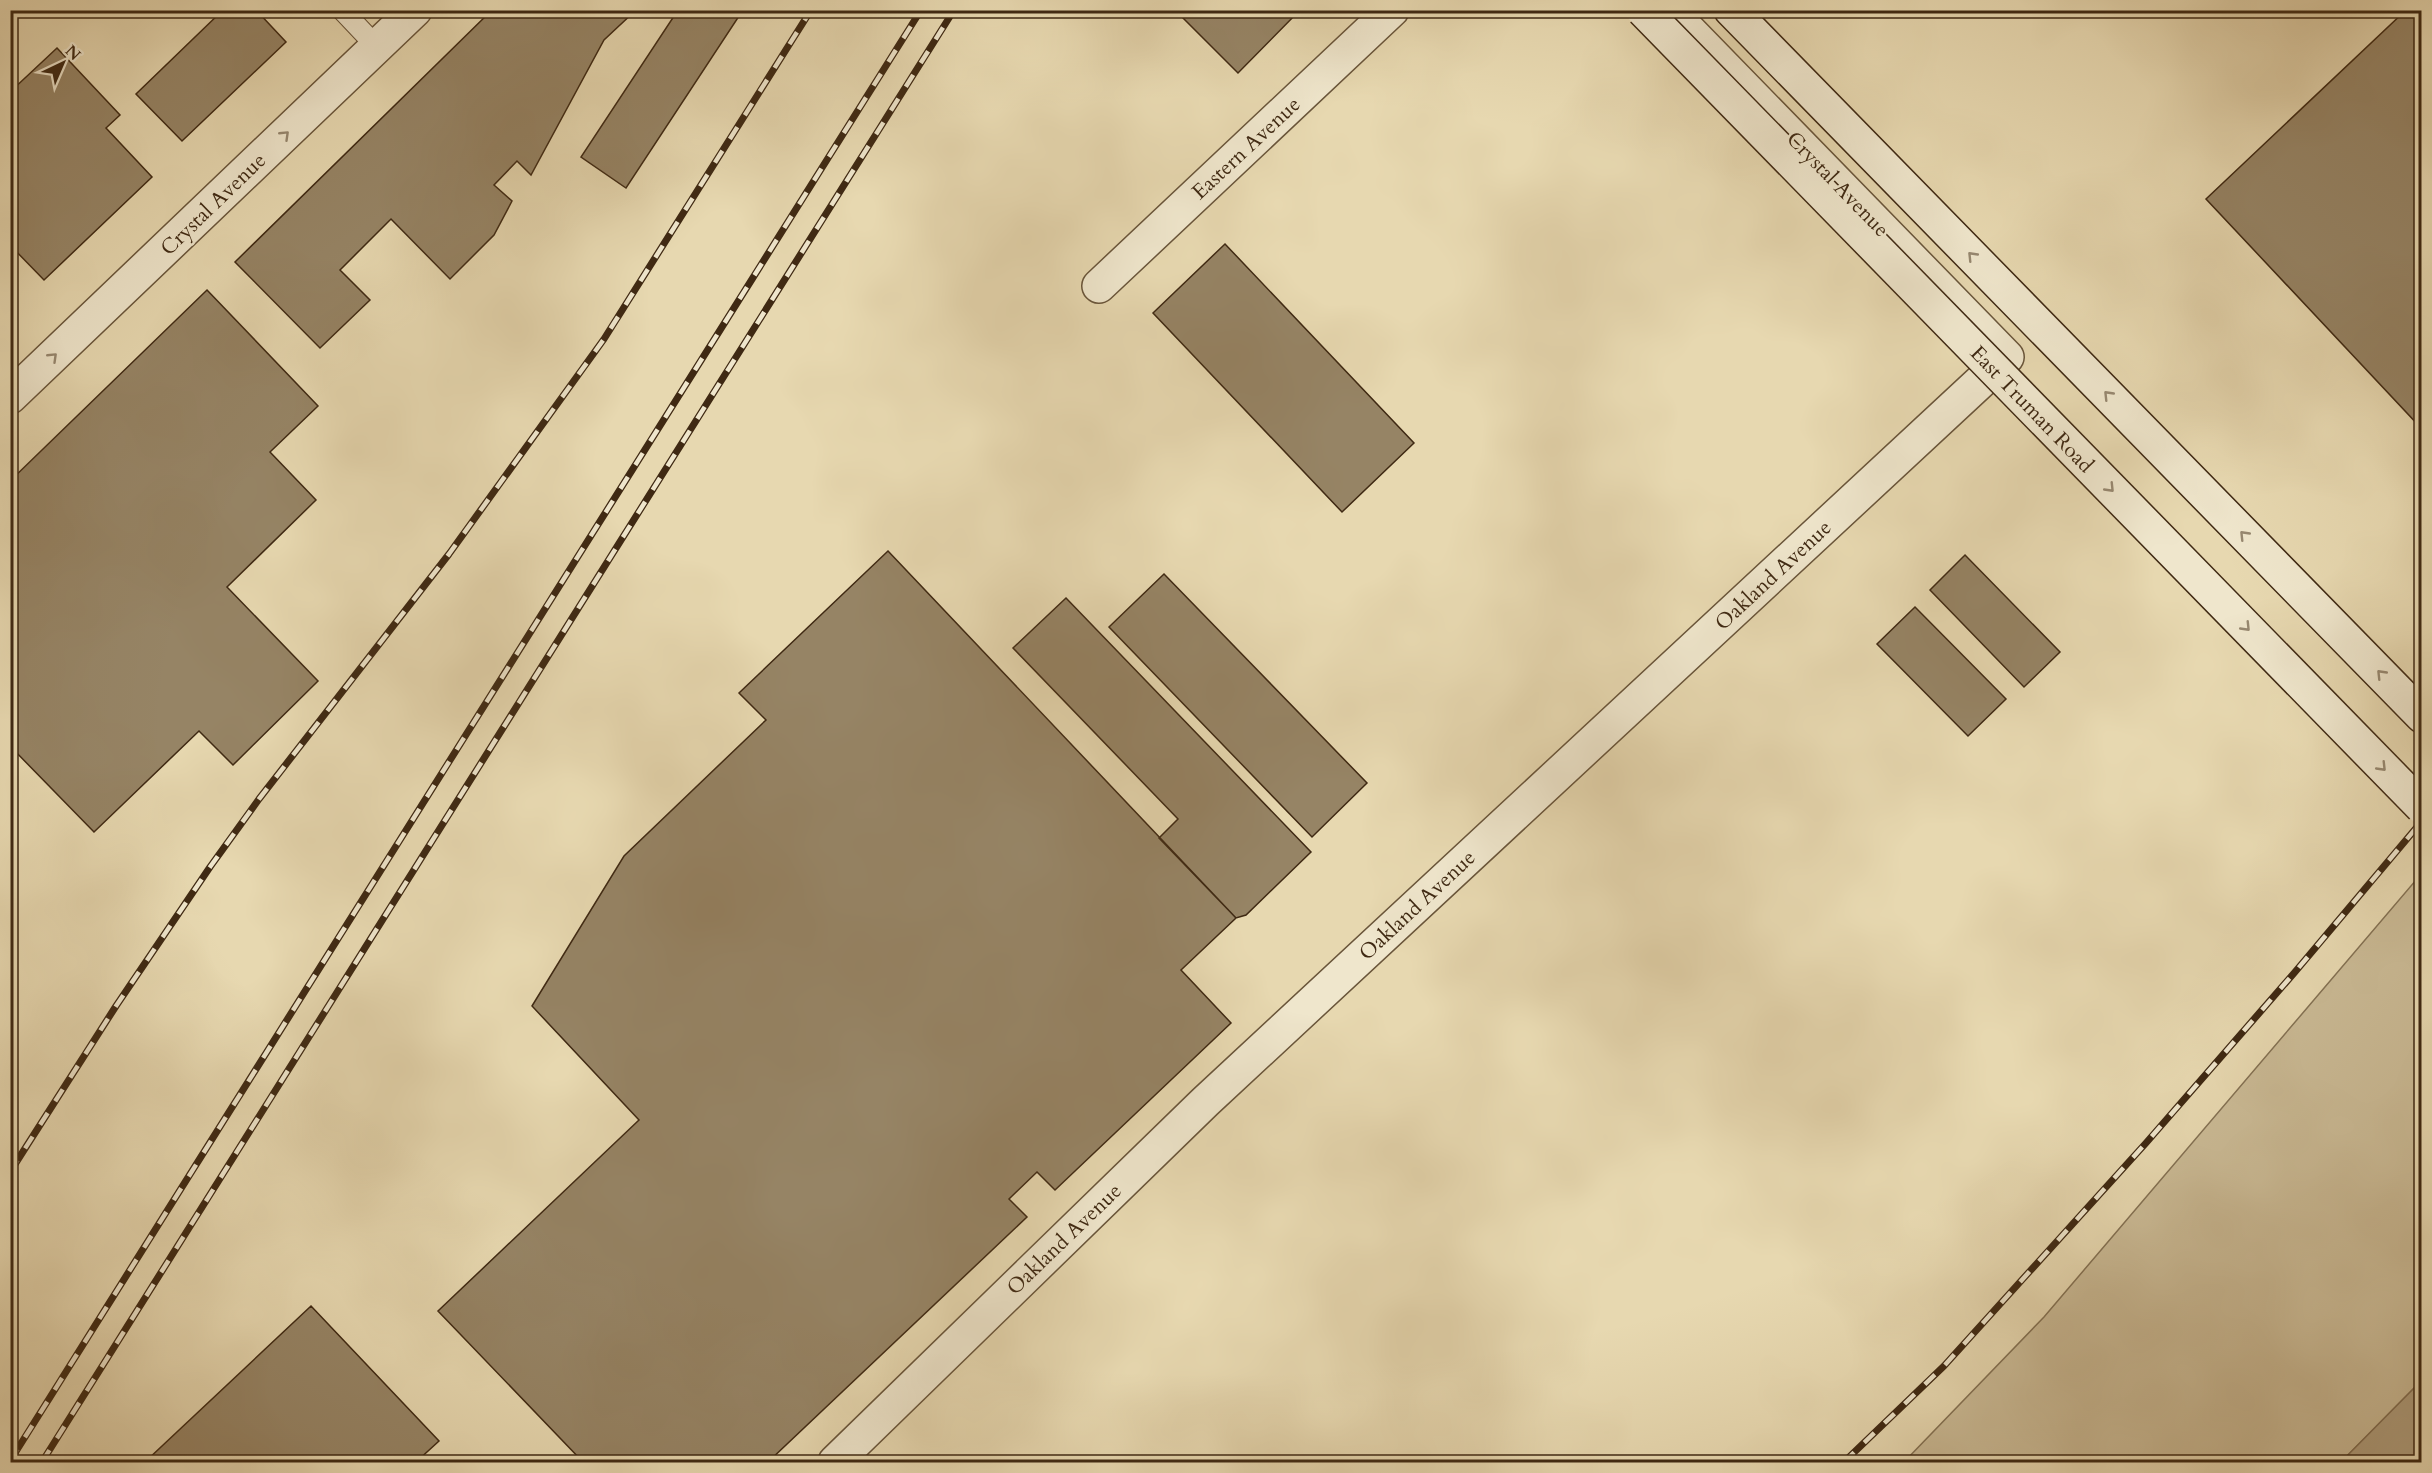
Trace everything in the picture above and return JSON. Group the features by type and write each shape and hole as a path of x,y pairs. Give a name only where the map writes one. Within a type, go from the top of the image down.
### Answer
{"street":[{"name":"Crystal Avenue","path":"10,397 415,10"},
{"name":"Eastern Avenue","path":"1099,286 1392,10"},
{"name":"East Truman Road","path":"1643,10 2421,807"},
{"path":"1731,10 2421,716"},
{"name":"Crystal Avenue","path":"1683,15 2007,357"},
{"name":"Oakland Avenue","path":"835,1462 1205,1102 2007,357"}],"lane":[{"path":"342,10 377,46"}],"shaded area":[{"path":"2416,880 2422,886 2421,1381 2341,1462 1904,1462 2044,1317"},
{"path":"2421,1381 2421,1462 2341,1462"}],"building":[{"path":"223,10 256,10 286,42 182,141 136,94"},
{"path":"492,10 636,10 604,40 531,175 517,161 494,185 512,201 494,235 450,279 391,219 340,270 370,300 320,348 235,262"},
{"path":"678,10 743,10 626,188 581,157"},
{"path":"1175,10 1300,10 1238,73"},
{"path":"2406,10 2422,10 2422,429 2206,199"},
{"path":"57,48 120,115 106,128 152,177 44,280 10,245 10,92"},
{"path":"1225,244 1414,443 1342,512 1153,313"},
{"path":"207,290 318,406 270,452 316,500 227,587 318,681 233,765 199,731 94,832 10,746 10,481"},
{"path":"888,551 1236,918 1181,970 1231,1023 1055,1190 1037,1172 1009,1199 1027,1217 768,1462 583,1462 438,1311 639,1120 532,1006 624,856 766,720 739,693"},
{"path":"1965,555 2060,652 2024,687 1930,590"},
{"path":"1164,574 1367,783 1312,837 1109,627"},
{"path":"1066,598 1311,852 1246,915 1236,918 1159,838 1178,819 1013,648"},
{"path":"1915,607 2006,699 1968,736 1877,644"},
{"path":"311,1306 439,1441 416,1462 145,1462"}],"railway":[{"path":"10,1172 116,1006 210,867 259,799 449,554 604,339 811,10"},
{"path":"10,1461 921,10"},
{"path":"42,1462 954,10"},
{"path":"1844,1462 1944,1366 2146,1143 2295,972 2422,821"}]}
